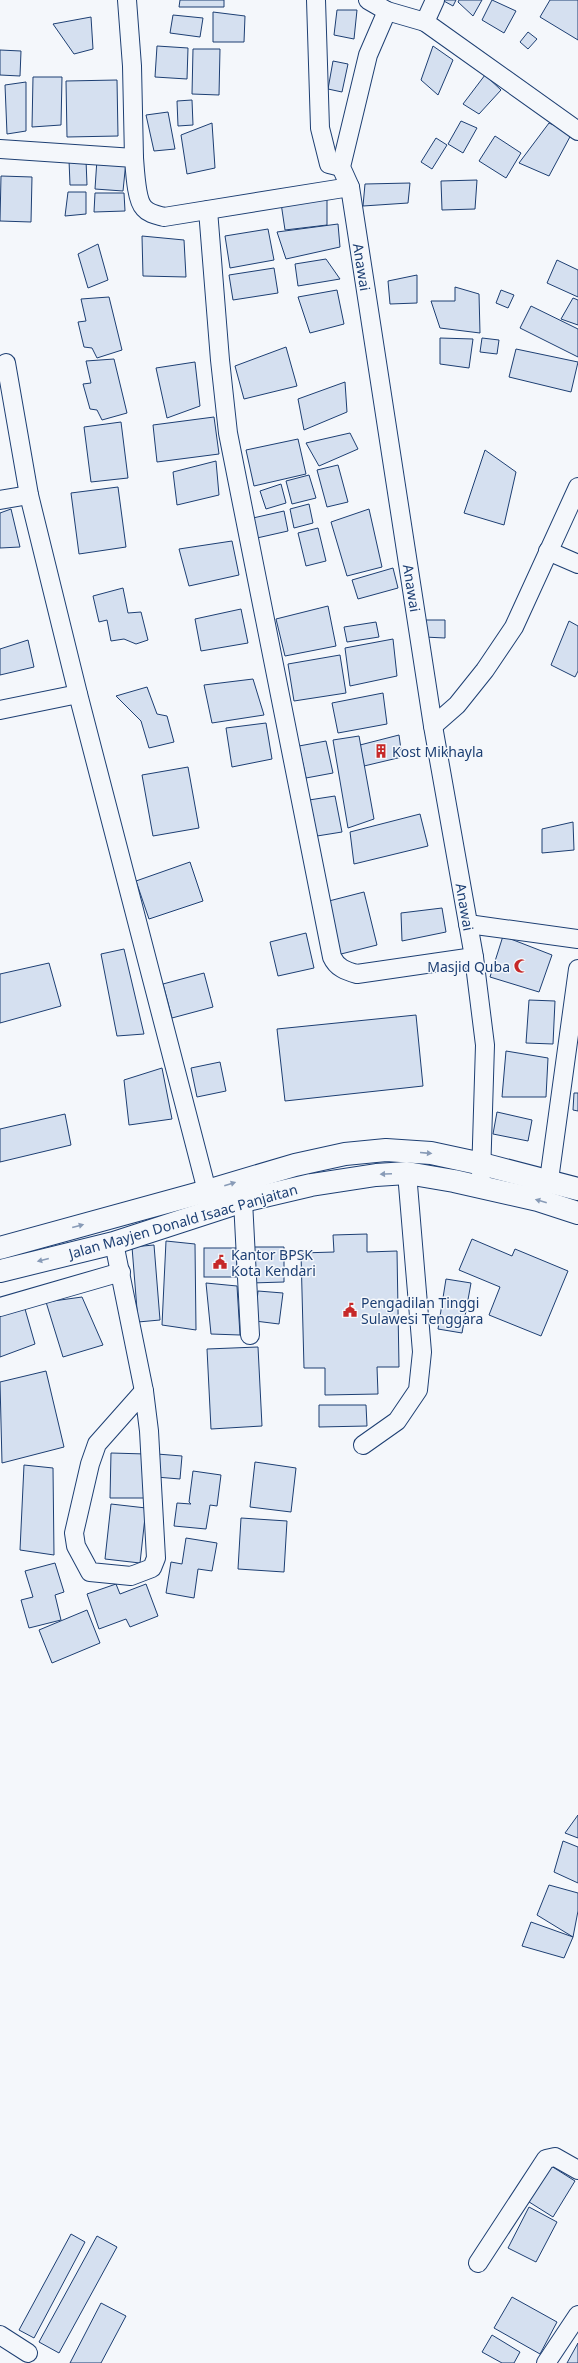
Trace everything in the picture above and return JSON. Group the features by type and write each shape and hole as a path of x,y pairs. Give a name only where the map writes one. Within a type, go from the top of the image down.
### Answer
{"highway":[{"name":"Jalan Mayjen Donald Isaac Panjaitan","path":"0,1248 295,1165 345,1154 386,1150 431,1153 549,1180 578,1189"},
{"name":"Jalan Mayjen Donald Isaac Panjaitan","path":"0,1271 114,1243 243,1201 311,1184 376,1175 407,1173 481,1187 538,1200 578,1213"}],"street":[{"path":"127,0 132,66 134,158 137,186 143,207 152,214 164,217 350,187"},
{"path":"316,0 320,128 329,164 341,167 368,55 387,11"},
{"path":"368,0 387,11 425,22 578,131"},
{"path":"425,22 435,0"},
{"path":"0,149 134,158"},
{"name":"Anawai","path":"341,167 350,187 433,726 474,957 485,1045 481,1187"},
{"path":"208,210 220,360 228,433 332,957 335,964 345,970 357,974 474,957"},
{"path":"6,363 29,495 78,694 207,1191"},
{"path":"433,726 457,705 485,670 514,627 534,587 548,551 578,487"},
{"path":"0,500 29,495"},
{"path":"548,551 578,564"},
{"path":"0,710 78,694"},
{"path":"468,924 578,939"},
{"path":"549,1180 578,969"},
{"path":"363,1445 397,1421 418,1390 422,1352 407,1173"},
{"path":"243,1201 250,1335"},
{"path":"114,1243 144,1391 149,1431 156,1558 152,1568 131,1576 90,1572 80,1556 74,1533 90,1464 97,1444 144,1391"},
{"path":"0,1307 121,1272"},
{"path":"478,2263 546,2159 555,2157 578,2170"},
{"path":"546,2363 578,2315"},
{"path":"0,2335 28,2353"}],"building":[{"path":"180,0 224,0 224,7 179,7"},
{"path":"442,0 456,0 453,6"},
{"path":"459,0 482,0 473,16 458,2"},
{"path":"492,0 516,11 504,33 482,20"},
{"path":"550,0 578,0 578,40 540,17"},
{"path":"337,10 357,10 354,39 334,35"},
{"path":"213,12 245,16 244,42 213,42"},
{"path":"173,15 203,18 200,37 170,33"},
{"path":"91,17 93,49 74,54 53,24"},
{"path":"528,32 537,39 528,49 520,42"},
{"path":"157,46 188,48 187,79 155,77"},
{"path":"433,46 453,60 438,95 421,80"},
{"path":"193,49 220,49 219,95 192,94"},
{"path":"0,50 21,51 20,76 0,75"},
{"path":"333,61 348,64 342,92 328,89"},
{"path":"485,75 501,90 479,114 463,104"},
{"path":"33,77 62,77 61,125 32,127"},
{"path":"117,80 118,136 67,137 66,81"},
{"path":"26,82 26,131 7,134 5,85"},
{"path":"192,100 193,125 178,126 177,101"},
{"path":"168,112 175,149 154,151 146,115"},
{"path":"461,121 477,128 463,153 448,144"},
{"path":"212,123 215,168 187,174 181,135"},
{"path":"549,123 572,133 549,176 519,163"},
{"path":"495,136 521,153 506,178 479,161"},
{"path":"436,138 447,145 432,169 421,162"},
{"path":"97,159 126,161 123,191 95,189"},
{"path":"69,160 86,160 87,185 70,185"},
{"path":"1,176 32,177 31,222 0,221"},
{"path":"477,180 475,209 442,210 441,181"},
{"path":"410,183 408,203 363,206 365,184"},
{"path":"68,192 86,192 86,214 65,216"},
{"path":"95,193 124,193 125,211 94,212"},
{"path":"327,195 327,225 285,230 281,203"},
{"path":"338,224 340,247 286,259 277,232"},
{"path":"268,229 274,260 230,268 225,236"},
{"path":"142,236 184,240 186,277 143,276"},
{"path":"98,244 108,280 88,288 78,254"},
{"path":"326,259 340,279 298,286 295,264"},
{"path":"557,260 578,270 578,297 547,283"},
{"path":"274,268 278,293 233,300 229,275"},
{"path":"417,275 417,303 390,304 388,281"},
{"path":"455,287 479,294 480,333 440,328 431,301 455,301"},
{"path":"337,290 344,324 310,333 298,297"},
{"path":"501,290 514,295 508,308 496,303"},
{"path":"109,297 122,350 97,358 92,348 84,347 78,322 86,321 81,299"},
{"path":"573,298 578,300 578,325 561,319"},
{"path":"531,306 578,329 578,357 520,328"},
{"path":"440,338 473,339 469,368 440,364"},
{"path":"482,338 499,340 497,354 480,352"},
{"path":"286,347 297,386 244,399 235,366"},
{"path":"516,349 578,362 571,392 509,377"},
{"path":"114,359 127,413 102,420 97,410 90,409 83,384 91,383 86,361"},
{"path":"195,362 200,406 167,418 156,368"},
{"path":"345,382 347,412 304,430 298,399"},
{"path":"214,417 219,454 157,462 153,425"},
{"path":"121,422 128,478 91,482 84,427"},
{"path":"350,433 358,449 319,466 306,443"},
{"path":"298,439 306,474 254,486 246,450"},
{"path":"485,450 516,472 504,525 464,513"},
{"path":"216,461 219,495 177,505 173,472"},
{"path":"338,465 348,502 327,507 317,470"},
{"path":"309,475 316,498 292,504 286,481"},
{"path":"281,484 286,503 266,509 260,491"},
{"path":"118,487 126,547 79,554 71,493"},
{"path":"309,504 313,523 294,528 290,509"},
{"path":"11,509 20,547 0,548 0,513"},
{"path":"369,509 382,567 347,576 331,522"},
{"path":"284,511 288,531 257,538 253,518"},
{"path":"318,528 326,561 306,566 298,533"},
{"path":"232,541 239,575 189,586 179,549"},
{"path":"393,568 398,588 358,599 352,580"},
{"path":"123,588 128,613 141,612 148,640 136,644 124,639 111,641 107,620 99,622 93,596"},
{"path":"328,606 336,646 285,656 276,619"},
{"path":"241,609 248,643 201,651 195,619"},
{"path":"424,620 445,620 445,638 424,637"},
{"path":"569,621 578,626 578,671 575,677 551,665"},
{"path":"376,622 379,637 347,642 344,627"},
{"path":"393,639 397,676 350,686 345,648"},
{"path":"28,640 34,667 0,675 0,649"},
{"path":"340,655 346,693 294,701 288,664"},
{"path":"253,679 264,715 212,723 204,685"},
{"path":"147,687 157,714 167,716 174,742 149,748 141,721 116,696"},
{"path":"383,693 387,724 338,733 332,703"},
{"path":"266,723 272,759 232,767 226,728"},
{"name":"Kost Mikhayla","path":"399,735 402,757 364,766 360,745"},
{"path":"359,736 374,819 348,828 333,740"},
{"path":"326,741 333,773 306,778 299,746"},
{"path":"188,767 199,828 153,836 142,775"},
{"path":"335,796 342,832 317,836 309,800"},
{"path":"420,814 428,846 354,864 350,832"},
{"path":"573,822 574,850 542,853 542,829"},
{"path":"190,862 203,901 149,919 136,881"},
{"path":"364,892 377,945 337,955 325,902"},
{"path":"442,908 446,932 402,941 401,913"},
{"path":"306,933 314,968 278,976 270,942"},
{"name":"Masjid Quba","path":"503,936 552,955 539,992 490,977"},
{"path":"124,949 144,1034 117,1036 101,954"},
{"path":"49,963 61,1006 0,1023 0,974"},
{"path":"204,973 213,1007 172,1018 163,984"},
{"path":"529,1000 555,1001 553,1044 526,1043"},
{"path":"416,1015 423,1086 285,1101 277,1029"},
{"path":"506,1051 548,1058 546,1097 502,1097"},
{"path":"220,1062 226,1091 197,1097 191,1068"},
{"path":"162,1068 172,1119 129,1125 124,1080"},
{"path":"574,1093 578,1093 578,1111 573,1110"},
{"path":"497,1112 532,1120 528,1141 493,1134"},
{"path":"65,1114 71,1145 0,1162 0,1129"},
{"name":"Pengadilan Tinggi Sulawesi Tenggara","path":"367,1234 367,1252 397,1251 399,1367 377,1367 378,1394 325,1395 325,1368 304,1368 301,1253 334,1252 333,1235"},
{"path":"472,1239 512,1256 515,1249 568,1271 541,1336 489,1315 500,1287 459,1270"},
{"path":"166,1241 195,1244 196,1330 162,1325"},
{"path":"154,1245 160,1320 138,1322 132,1247"},
{"path":"251,1247 284,1247 284,1282 251,1283"},
{"name":"Kantor BPSK Kota Kendari","path":"204,1248 237,1248 237,1277 204,1277"},
{"path":"446,1279 471,1283 462,1333 438,1329"},
{"path":"206,1283 237,1286 240,1335 211,1334"},
{"path":"258,1291 283,1293 279,1324 255,1321"},
{"path":"82,1297 103,1345 63,1357 46,1302"},
{"path":"25,1309 35,1344 0,1357 0,1316"},
{"path":"258,1347 262,1426 211,1429 207,1349"},
{"path":"46,1371 64,1447 2,1463 0,1382"},
{"path":"319,1405 366,1405 367,1426 319,1427"},
{"path":"111,1453 146,1454 144,1498 110,1498"},
{"path":"157,1454 182,1456 180,1479 156,1477"},
{"path":"255,1462 296,1468 291,1512 250,1507"},
{"path":"24,1465 53,1468 54,1555 20,1550"},
{"path":"193,1471 221,1475 217,1506 210,1505 206,1529 174,1526 177,1503 191,1504 189,1502"},
{"path":"111,1504 146,1508 140,1563 105,1559"},
{"path":"241,1518 287,1521 284,1572 238,1569"},
{"path":"186,1538 217,1543 212,1571 198,1569 194,1598 166,1593 171,1562 182,1564"},
{"path":"55,1563 64,1592 55,1595 61,1620 29,1628 21,1600 33,1597 25,1571"},
{"path":"116,1584 120,1594 146,1584 158,1616 130,1627 126,1619 99,1629 87,1594"},
{"path":"87,1610 100,1643 52,1663 39,1630"},
{"path":"578,1815 578,1838 565,1833"},
{"path":"563,1841 578,1847 578,1883 554,1872"},
{"path":"549,1885 578,1893 578,1911 573,1937 537,1915"},
{"path":"531,1922 573,1937 564,1958 522,1946"},
{"path":"548,2164 575,2181 553,2217 526,2200"},
{"path":"529,2207 557,2222 536,2262 508,2248"},
{"path":"71,2234 85,2242 34,2338 19,2330"},
{"path":"97,2236 117,2247 59,2353 39,2342"},
{"path":"512,2297 557,2322 540,2354 494,2328"},
{"path":"101,2303 126,2316 101,2363 70,2363"},
{"path":"492,2335 520,2352 514,2363 502,2363 482,2352"},
{"path":"578,2343 578,2363 567,2363"}],"place":[{"name":"Kost Mikhayla","path":"381,751"},
{"name":"Masjid Quba","path":"521,966"},
{"name":"Kantor BPSK Kota Kendari","path":"220,1262"},
{"name":"Pengadilan Tinggi Sulawesi Tenggara","path":"350,1310"}]}
